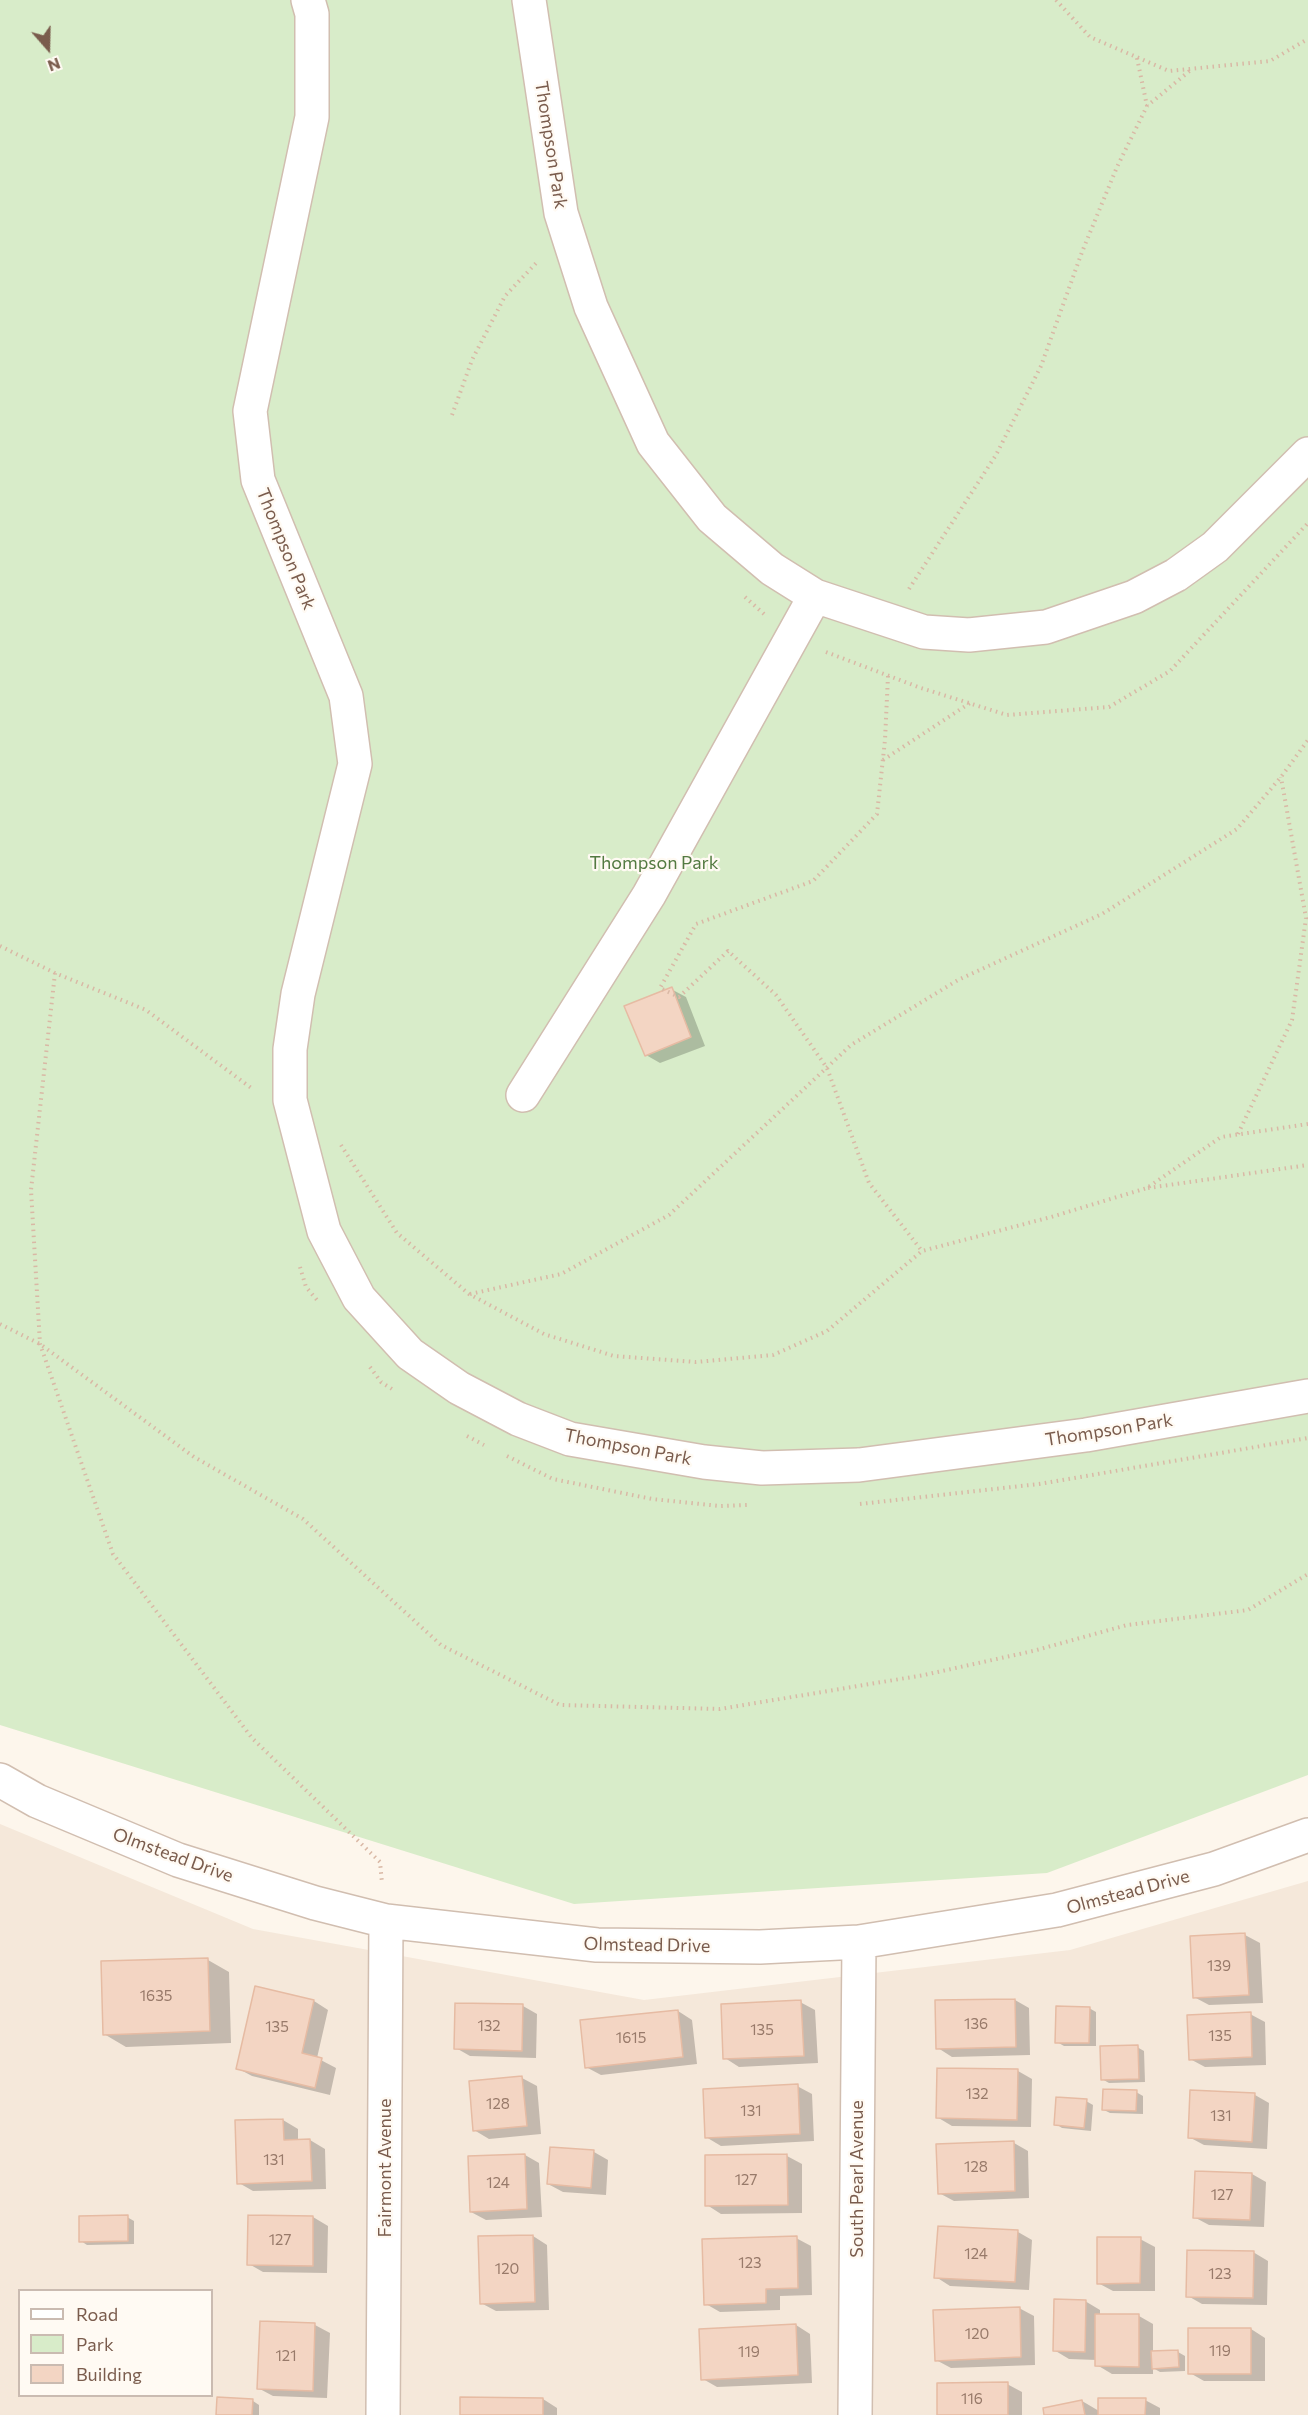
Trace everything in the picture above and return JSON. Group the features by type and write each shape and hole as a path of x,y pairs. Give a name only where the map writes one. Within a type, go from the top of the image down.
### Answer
{"street":[{"name":"Thompson Park","path":"308,0 312,14 312,117 249,411 258,480 346,696 355,764 298,994 290,1049 290,1100 324,1231 359,1298 410,1354 459,1388 518,1419 570,1439 704,1462 762,1468 859,1466 1086,1435 1308,1396"},
{"name":"Thompson Park","path":"529,0 561,213 591,307 653,443 712,518 772,569 815,596 924,632 969,635 1046,627 1134,597 1176,575 1215,547 1308,454"},
{"path":"523,1095 649,895 815,596"},
{"name":"Olmstead Drive","path":"0,1780 38,1801 178,1860 315,1903 386,1921 597,1945 760,1947 859,1942 1057,1911 1214,1869 1308,1834"},
{"name":"Fairmont Avenue","path":"383,2415 386,1921"},
{"name":"South Pearl Avenue","path":"855,2415 859,1942"}],"path":[{"path":"1056,0 1090,37 1169,71 1270,61 1308,39"},
{"path":"1137,57 1147,106"},
{"path":"889,622 996,455 1041,366 1082,252 1117,167 1147,106 1192,69"},
{"path":"452,415 472,360 506,296 544,254"},
{"path":"741,594 791,639 1007,715 1109,707 1170,671 1308,523"},
{"path":"888,675 877,814 813,880 696,924 660,988 679,997 728,951 776,995 827,1068 869,1183 922,1251"},
{"path":"883,760 970,703"},
{"path":"469,1294 561,1274 669,1215 851,1045 958,980 1102,914 1237,829 1281,777 1308,740"},
{"path":"1238,1134 1292,1020 1306,918 1281,777"},
{"path":"0,946 55,973 146,1010 255,1091"},
{"path":"55,973 31,1190 40,1344 113,1554 252,1738 380,1862 386,1921"},
{"path":"1147,1188 1221,1137 1308,1124"},
{"path":"339,1142 397,1233 469,1294 544,1334 614,1356 707,1361 773,1355 827,1331 922,1251 1051,1218 1147,1188 1308,1165"},
{"path":"299,1264 306,1287 320,1304"},
{"path":"0,1324 40,1344 194,1456 303,1519 441,1645 560,1705 720,1709 924,1675 1033,1651 1128,1625 1248,1610 1308,1574"},
{"path":"368,1365 381,1382 401,1395"},
{"path":"462,1433 492,1449"},
{"path":"852,1504 1039,1484 1308,1438"},
{"path":"503,1454 553,1479 652,1499 720,1506 756,1505"}],"shaded area":[{"path":"0,1824 253,1929 644,2000 1070,1950 1308,1881 1308,2415 0,2415"}],"green space":[{"name":"Thompson Park","path":"0,0 1308,0 1308,1775 1047,1873 574,1904 0,1725"}],"building":[{"path":"672,987 691,1037 645,1056 624,1006"},
{"path":"1245,1933 1249,1995 1193,1998 1190,1936"},
{"path":"208,1958 210,2031 103,2035 101,1961"},
{"path":"255,1986 314,2000 302,2053 322,2058 315,2088 236,2069"},
{"path":"1015,1999 1016,2047 936,2049 935,2000"},
{"path":"801,2000 804,2056 723,2059 721,2004"},
{"path":"455,2003 523,2004 522,2051 454,2049"},
{"path":"1056,2006 1090,2007 1089,2043 1055,2043"},
{"path":"678,2010 683,2057 585,2068 580,2020"},
{"path":"1251,2012 1252,2057 1189,2060 1187,2015"},
{"path":"1138,2045 1139,2079 1101,2080 1100,2046"},
{"path":"937,2068 1018,2069 1017,2120 936,2118"},
{"path":"522,2076 527,2126 473,2131 469,2081"},
{"path":"798,2084 800,2134 705,2138 703,2089"},
{"path":"1103,2089 1137,2090 1136,2111 1102,2110"},
{"path":"1190,2090 1255,2093 1252,2142 1188,2138"},
{"path":"1056,2097 1087,2099 1084,2128 1054,2125"},
{"path":"283,2119 284,2140 310,2139 312,2181 237,2184 235,2120"},
{"path":"1014,2141 1015,2191 938,2194 936,2144"},
{"path":"550,2147 594,2150 591,2188 547,2184"},
{"path":"525,2154 527,2209 470,2212 468,2156"},
{"path":"787,2154 788,2205 705,2206 705,2155"},
{"path":"1195,2171 1252,2173 1250,2220 1193,2218"},
{"path":"128,2215 128,2241 79,2242 79,2216"},
{"path":"248,2215 313,2216 313,2266 247,2265"},
{"path":"938,2226 1018,2230 1015,2282 934,2278"},
{"path":"533,2235 535,2302 480,2304 478,2236"},
{"path":"797,2236 798,2288 766,2289 766,2303 704,2305 702,2239"},
{"path":"1097,2237 1141,2237 1140,2283 1097,2284"},
{"path":"1187,2250 1254,2251 1253,2298 1186,2297"},
{"path":"1054,2299 1086,2300 1085,2352 1053,2351"},
{"path":"1020,2307 1021,2357 935,2361 933,2310"},
{"path":"1095,2314 1139,2314 1139,2367 1095,2366"},
{"path":"260,2321 315,2323 313,2391 257,2389"},
{"path":"796,2324 798,2375 701,2380 699,2329"},
{"path":"1188,2328 1251,2328 1251,2374 1188,2374"},
{"path":"1178,2350 1179,2367 1152,2369 1151,2351"},
{"path":"1008,2382 1008,2415 937,2415 937,2383"},
{"path":"217,2397 253,2399 252,2415 216,2415"},
{"path":"460,2397 543,2398 543,2415 460,2415"},
{"path":"1098,2398 1146,2398 1145,2415 1098,2415"},
{"path":"1082,2400 1085,2415 1044,2415 1043,2408"}]}
